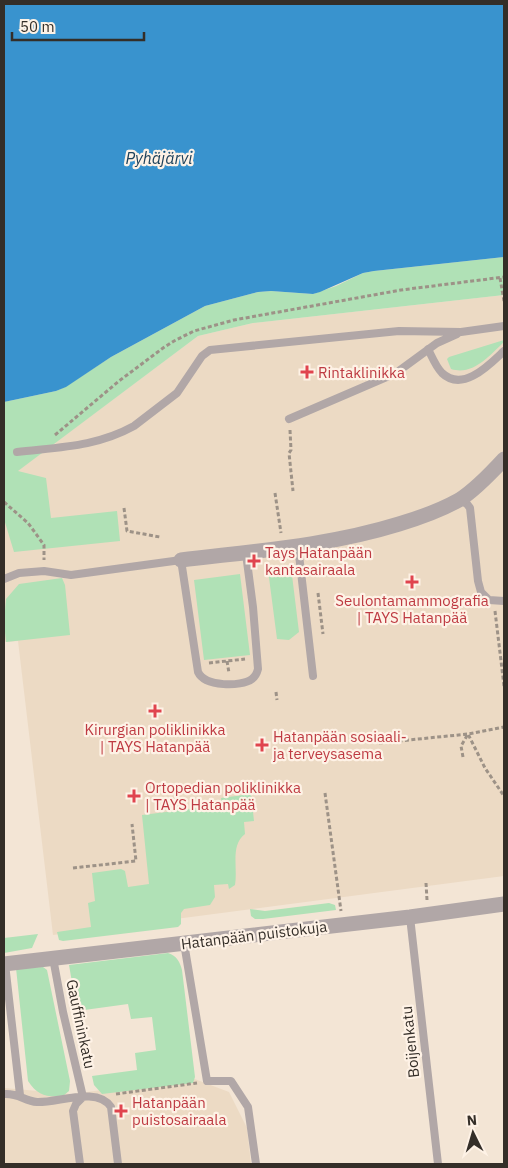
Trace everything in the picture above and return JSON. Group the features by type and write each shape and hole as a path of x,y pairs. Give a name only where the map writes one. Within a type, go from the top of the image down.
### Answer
{"street":[{"path":"182,560 290,548 374,532 419,518 459,500 489,475 504,459"},
{"name":"Hatanpään puistokuja","path":"4,964 410,917 504,904"}],"lane":[{"path":"17,452 93,443 134,426 177,393 202,356 210,350 399,331 461,332 504,326"},
{"path":"289,419 396,373 428,349 461,332"},
{"path":"428,349 441,372 455,379 474,375 504,352"},
{"path":"459,500 470,508 478,581 481,592 489,600 504,601"},
{"path":"290,548 313,676"},
{"path":"4,579 19,573 44,571 72,574 182,560 198,672 202,678 214,684 222,684 250,680 258,669 254,607 246,554"},
{"name":"Boijenkatu","path":"410,917 438,1164"},
{"path":"184,943 207,1081 231,1081 248,1107 256,1164"},
{"name":"Gauffininkatu","path":"53,958 63,1012 83,1097"},
{"path":"4,964 20,1095"},
{"path":"4,1094 13,1093 37,1102 83,1097 98,1097 107,1101 111,1107 118,1164"},
{"path":"80,1164 73,1112 76,1104 83,1097"}],"path":[{"path":"500,278 504,301"},
{"path":"289,419 291,450 289,453 293,491"},
{"path":"275,493 290,548"},
{"path":"4,502 28,522 44,545 44,571"},
{"path":"124,508 127,531 160,537"},
{"path":"206,663 251,658"},
{"path":"227,661 229,674"},
{"path":"276,692 277,700"},
{"path":"379,743 468,734 504,727"},
{"path":"463,757 461,746 468,734"},
{"path":"468,734 485,768 504,796"},
{"path":"325,793 341,911"},
{"path":"73,868 136,861 132,824"},
{"path":"426,883 428,900"},
{"path":"98,1097 207,1081"}],"shaded area":[{"name":"Tays Hatanpään kantasairaala","path":"504,295 504,876 53,935 18,641 4,642 4,481 198,336 253,323"},
{"name":"Hatanpään puistosairaala","path":"192,1078 229,1092 247,1128 251,1164 4,1164 4,1088 72,1094"}],"green space":[{"path":"504,257 504,295 253,323 198,336 18,471 46,478 51,518 117,511 120,541 14,552 4,519 4,402 56,391 65,387 111,357 205,306 258,292 313,294 336,286 363,273 374,271"},
{"path":"504,340 486,359 473,367 466,370 451,369 447,359 449,357"},
{"path":"291,567 299,632 289,640 277,639 268,570"},
{"path":"240,574 250,655 204,660 194,580"},
{"path":"62,578 65,585 70,635 6,642 4,622 6,599 19,584"},
{"path":"251,794 254,821 244,822 245,834 240,839 236,850 235,885 229,889 228,884 214,885 215,897 210,905 184,909 181,913 181,924 178,927 59,940 57,932 91,927 88,903 95,901 92,873 121,869 125,871 128,887 149,884 142,815 222,805 221,798"},
{"path":"329,903 335,905 336,910 263,919 255,919 251,916 250,909 265,911"},
{"path":"38,934 32,948 4,953 4,938"},
{"path":"168,953 178,960 182,970 195,1077 193,1083 102,1094 94,1085 92,1076 137,1070 135,1053 156,1050 152,1017 131,1019 128,1004 77,1011 69,965"},
{"path":"43,967 47,970 70,1081 69,1091 63,1096 39,1093 28,1081 16,968"}],"water":[{"name":"Pyhäjärvi","path":"4,4 504,4 504,257 374,271 363,273 313,294 258,292 205,306 111,357 66,387 56,391 4,402"}],"place":[{"name":"Rintaklinikka","path":"307,372"},
{"name":"Tays Hatanpään kantasairaala","path":"254,561"},
{"name":"Seulontamammografia | TAYS Hatanpää","path":"412,582"},
{"name":"Kirurgian poliklinikka | TAYS Hatanpää","path":"155,711"},
{"name":"Hatanpään sosiaali- ja terveysasema","path":"262,745"},
{"name":"Ortopedian poliklinikka | TAYS Hatanpää","path":"134,796"},
{"name":"Hatanpään puistosairaala","path":"121,1111"}]}
